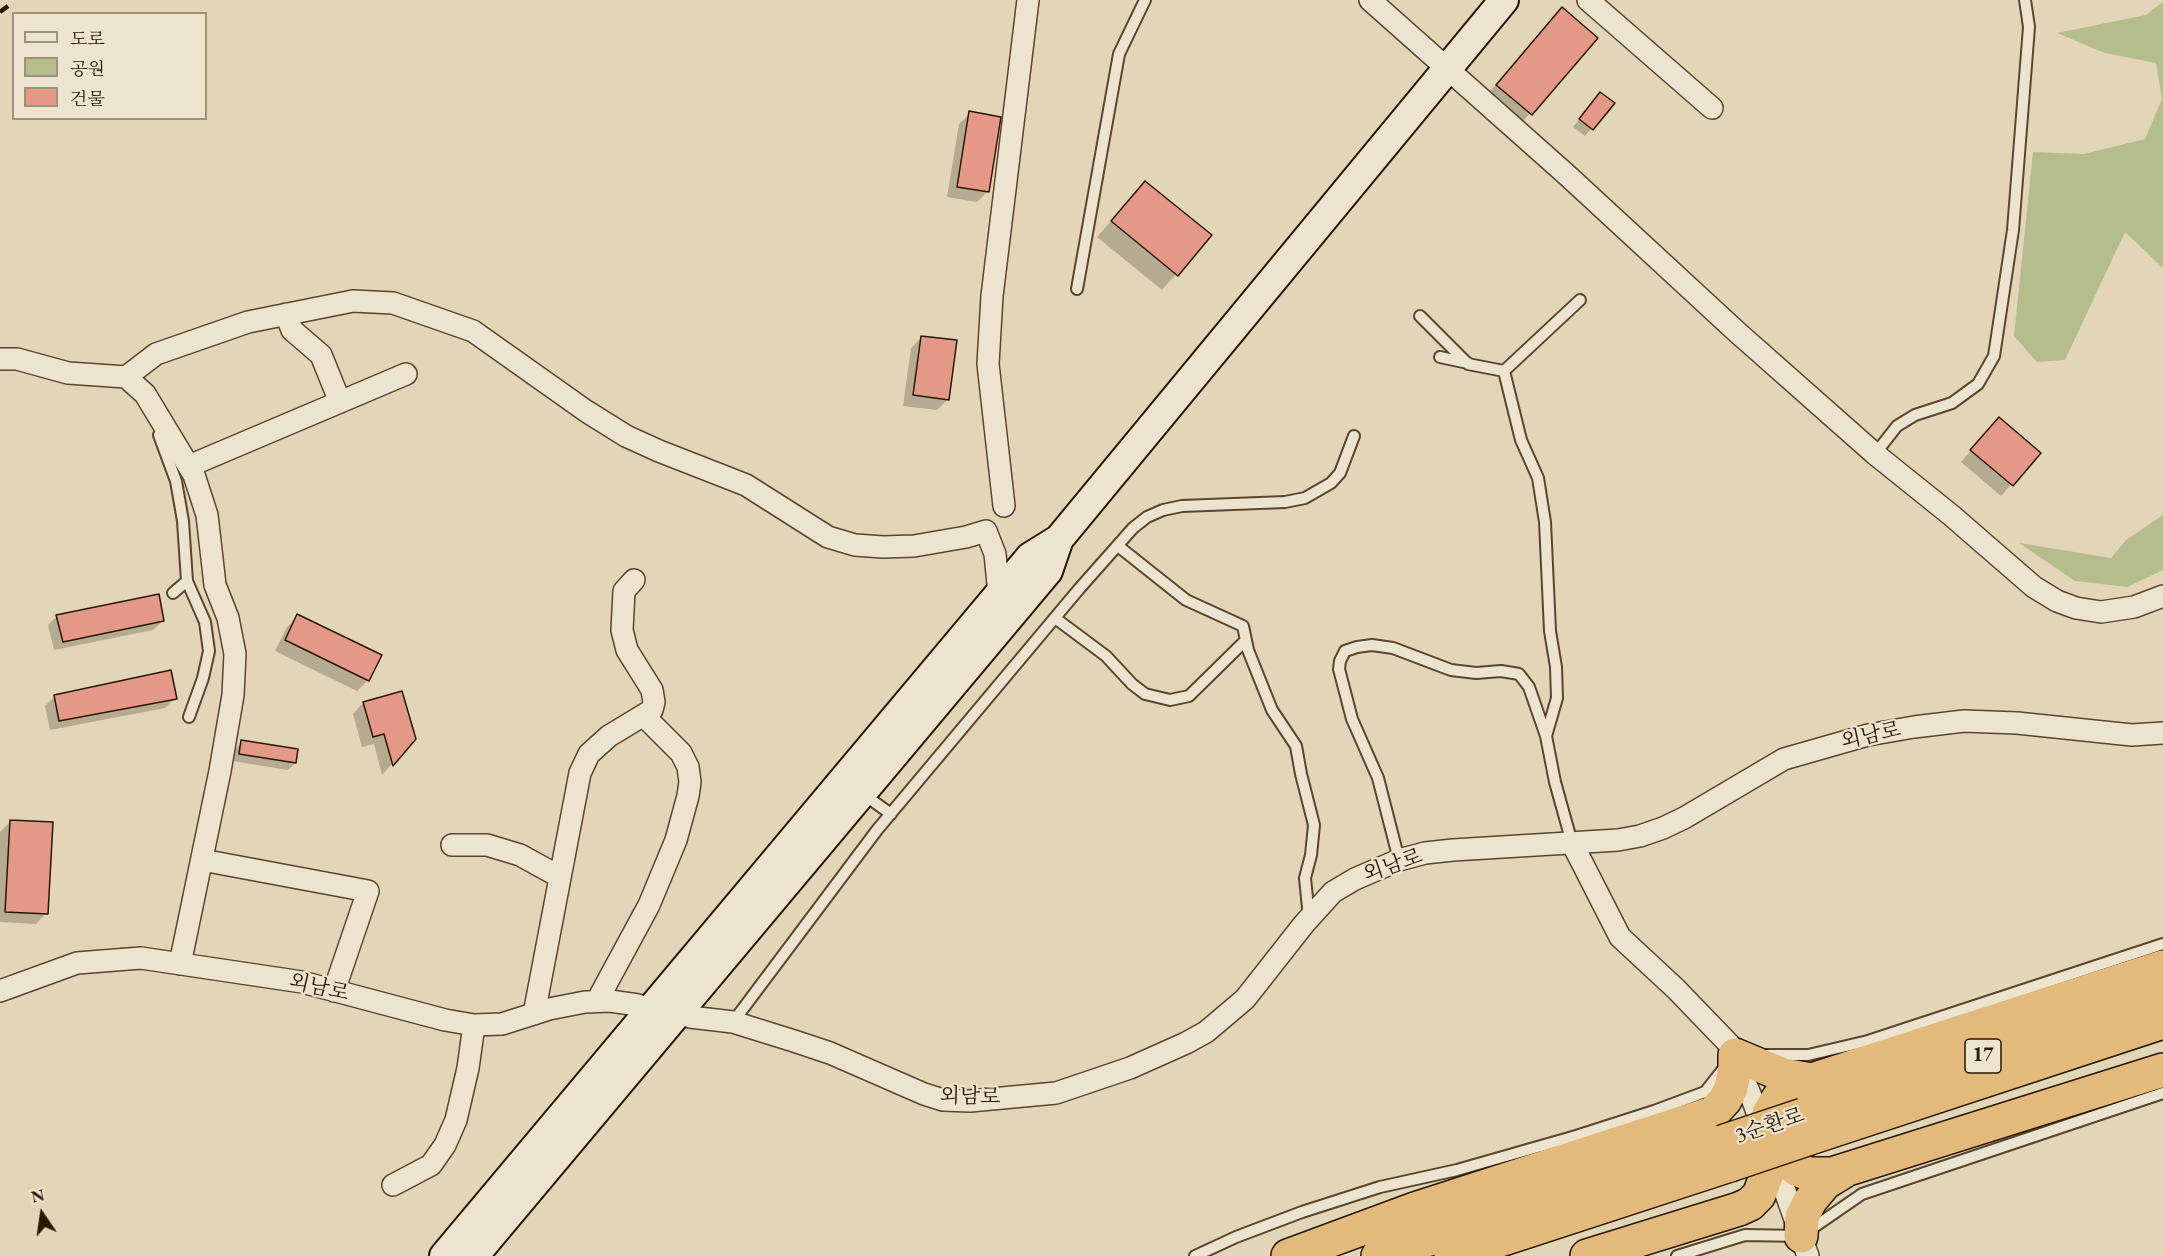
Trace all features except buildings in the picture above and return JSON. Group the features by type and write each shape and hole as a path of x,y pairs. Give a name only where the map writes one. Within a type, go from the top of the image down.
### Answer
{"highway":[{"path":"1587,1256 1739,1209 1755,1200 1765,1182 1768,1159 1766,1140 1768,1117 1774,1103 1789,1090 1812,1080 2163,967"},
{"name":"3순환로","path":"1806,1127 2163,997"},
{"name":"3순환로","path":"1378,1256 1720,1141 1806,1127 2163,1022"},
{"path":"1720,1141 1717,1110 1728,1094 1734,1075 1735,1055 1773,1072 1812,1080"},
{"path":"1720,1141 1721,1114 1736,1118 1756,1129 1787,1162 1802,1172 1819,1175 1843,1172 2163,1071"},
{"path":"1288,1256 1415,1209 1720,1141"},
{"name":"3순환로","path":"1451,1256 1720,1141"},
{"path":"1805,1246 1802,1217 1810,1201 1825,1183 1843,1172"},
{"path":"1739,1209 1759,1208 1776,1214 1792,1225 1805,1246"}],"street":[{"path":"1004,506 987,364 992,296 1028,0"},
{"path":"1370,0 1875,454 1951,515 2034,587 2057,601 2076,608 2101,612 2134,608 2163,596"},
{"path":"474,1256 853,786 1030,556 1059,539 1504,0"},
{"path":"1588,0 1712,108"},
{"path":"126,377 156,354 248,321 353,302 393,303 474,331 586,411 626,436 746,485 828,537 873,546 914,546 986,531 995,554 999,594"},
{"path":"286,314 292,330 321,355 340,402"},
{"path":"0,359 17,359 68,373 126,377 145,394 189,466 207,515 215,585 228,618 235,654 233,695 220,771 180,964"},
{"path":"189,466 406,374"},
{"path":"444,1256 853,786 1048,571 1059,539"},
{"path":"534,1014 580,773 589,754 609,736 652,710 654,702 652,690 627,650 622,630 624,591 634,580"},
{"path":"597,1001 649,905 676,840 688,796 690,782 688,768 681,753 644,716"},
{"name":"외남로","path":"690,1017 733,1022 830,1053 943,1100 970,1101 1056,1093 1130,1068 1206,1032 1245,999 1333,892 1355,879 1399,860 1453,850 1618,840 1663,828 1684,818 1784,759 1868,735 1964,722 2017,723 2132,735 2163,733"},
{"path":"1572,843 1620,938 1705,1017 1729,1044 1805,1246"},
{"path":"452,845 487,845 520,855 560,877"},
{"path":"202,860 368,891 334,991"},
{"name":"외남로","path":"0,991 77,963 141,958 302,982 445,1020 474,1025 502,1024 534,1014 597,1001 638,1005"},
{"path":"393,1185 431,1165 445,1145 459,1110 474,1025"}],"lane":[{"path":"1077,289 1119,54 1145,0"},
{"path":"1875,454 1897,426 1915,415 1952,403 1978,384 1994,356 2013,230 2029,27 2025,0"},
{"path":"1504,371 1580,300"},
{"path":"1420,316 1468,364"},
{"path":"1440,357 1504,371"},
{"path":"1504,371 1521,440 1538,478 1545,522 1549,621 1556,667 1557,698 1546,736"},
{"path":"126,377 162,440 176,481 183,521 187,581 205,622 209,651 203,678 189,717"},
{"path":"733,1022 891,814 1133,528 1147,517 1163,510 1182,506 1285,502 1305,498 1330,483 1340,473 1354,436"},
{"path":"1118,546 1186,600 1243,626 1272,710 1296,746 1314,825 1311,855 1305,878 1310,918"},
{"path":"173,593 187,581"},
{"path":"1055,618 1106,656 1132,684 1145,694 1170,700 1189,696 1246,640"},
{"path":"1399,860 1378,778 1352,720 1339,669 1345,651 1357,646 1372,645 1394,648 1450,670 1476,673 1501,671 1519,674 1529,687 1546,736 1555,782 1572,843"},
{"path":"853,786 891,814"},
{"path":"1195,1256 1236,1237 1335,1201 1380,1187 1457,1170 1654,1111 1705,1092 1735,1055 1808,1055 1868,1041 2163,945"},
{"path":"1677,1256 1745,1235 1805,1246 1862,1194 2163,1093"}],"green space":[{"path":"2163,2 2163,268 2125,232 2065,360 2037,362 2014,336 2033,152 2084,154 2145,139 2162,99 2156,63 2105,53 2057,33 2146,15"},
{"path":"2163,515 2163,570 2127,587 2075,581 2019,543 2111,558 2126,540"}],"railway":[{"path":"0,12 16,0"}]}
